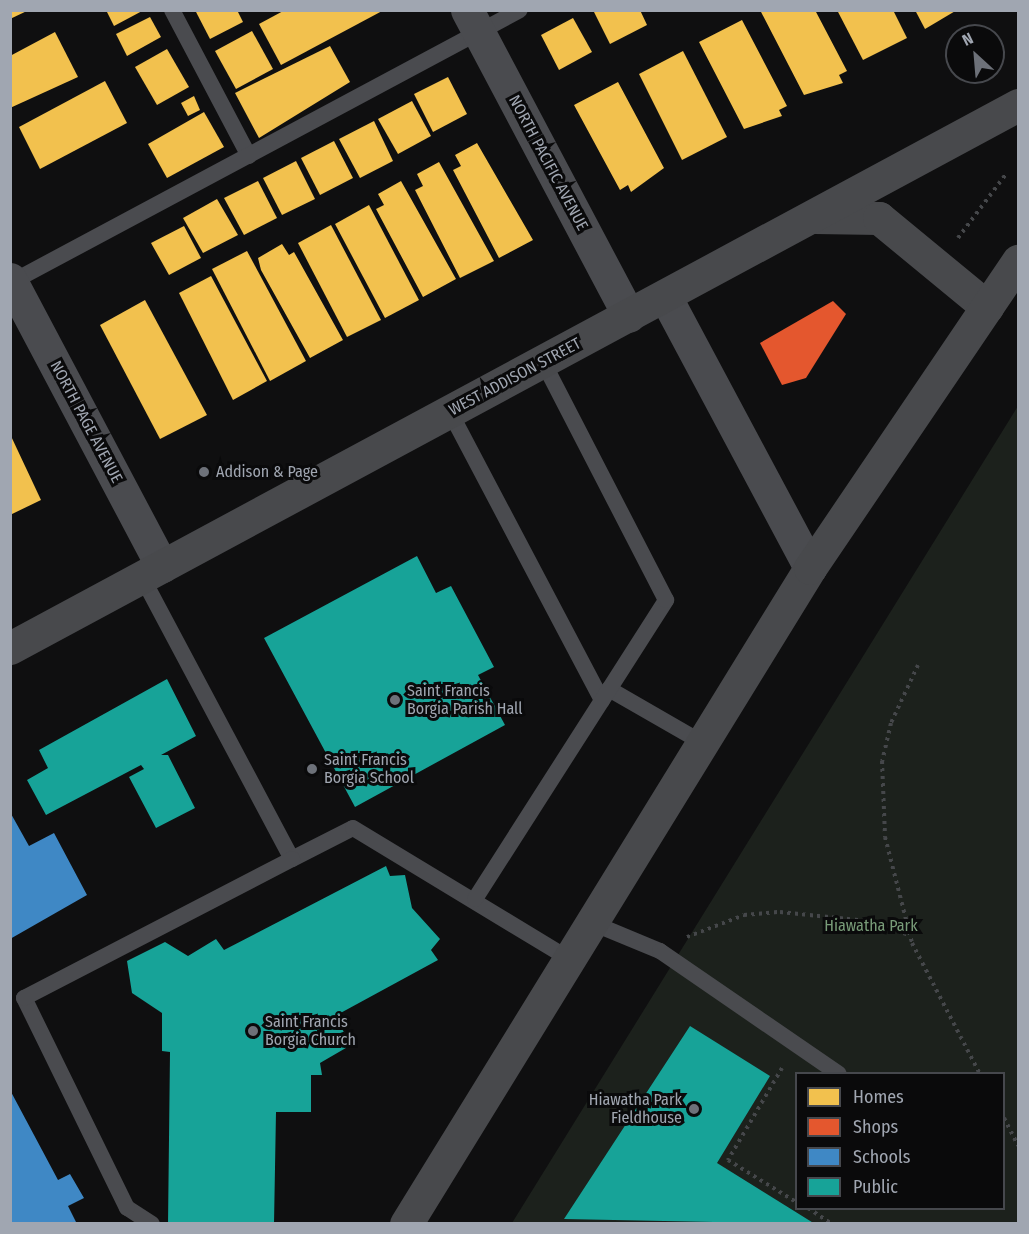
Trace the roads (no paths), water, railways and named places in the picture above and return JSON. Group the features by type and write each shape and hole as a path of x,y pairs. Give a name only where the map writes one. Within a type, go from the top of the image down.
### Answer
{"main road":[{"name":"WEST ADDISON STREET","path":"10,648 1018,105"},
{"path":"813,217 879,218 987,307"},
{"path":"406,1224 700,742 810,568 1018,261"}],"street":[{"name":"NORTH PACIFIC AVENUE","path":"473,21 629,316"},
{"name":"NORTH PAGE AVENUE","path":"11,281 152,572"},
{"path":"665,296 810,568"}],"lane":[{"path":"172,10 249,156"},
{"path":"11,281 249,156 473,21 520,10"},
{"path":"475,899 666,600 543,362"},
{"path":"450,412 605,694 700,742"},
{"path":"152,572 292,859"},
{"path":"152,1224 127,1208 24,998 353,828 475,899 568,958"},
{"path":"590,922 660,951 836,1072"}],"place":[{"name":"Addison & Page","path":"204,472"},
{"name":"Saint Francis Borgia Parish Hall","path":"395,700"},
{"name":"Saint Francis Borgia School","path":"312,769"},
{"name":"Saint Francis Borgia Church","path":"253,1031"},
{"name":"Hiawatha Park Fieldhouse","path":"694,1109"}],"park label":[{"name":"Hiawatha Park","path":"871,926"}]}
